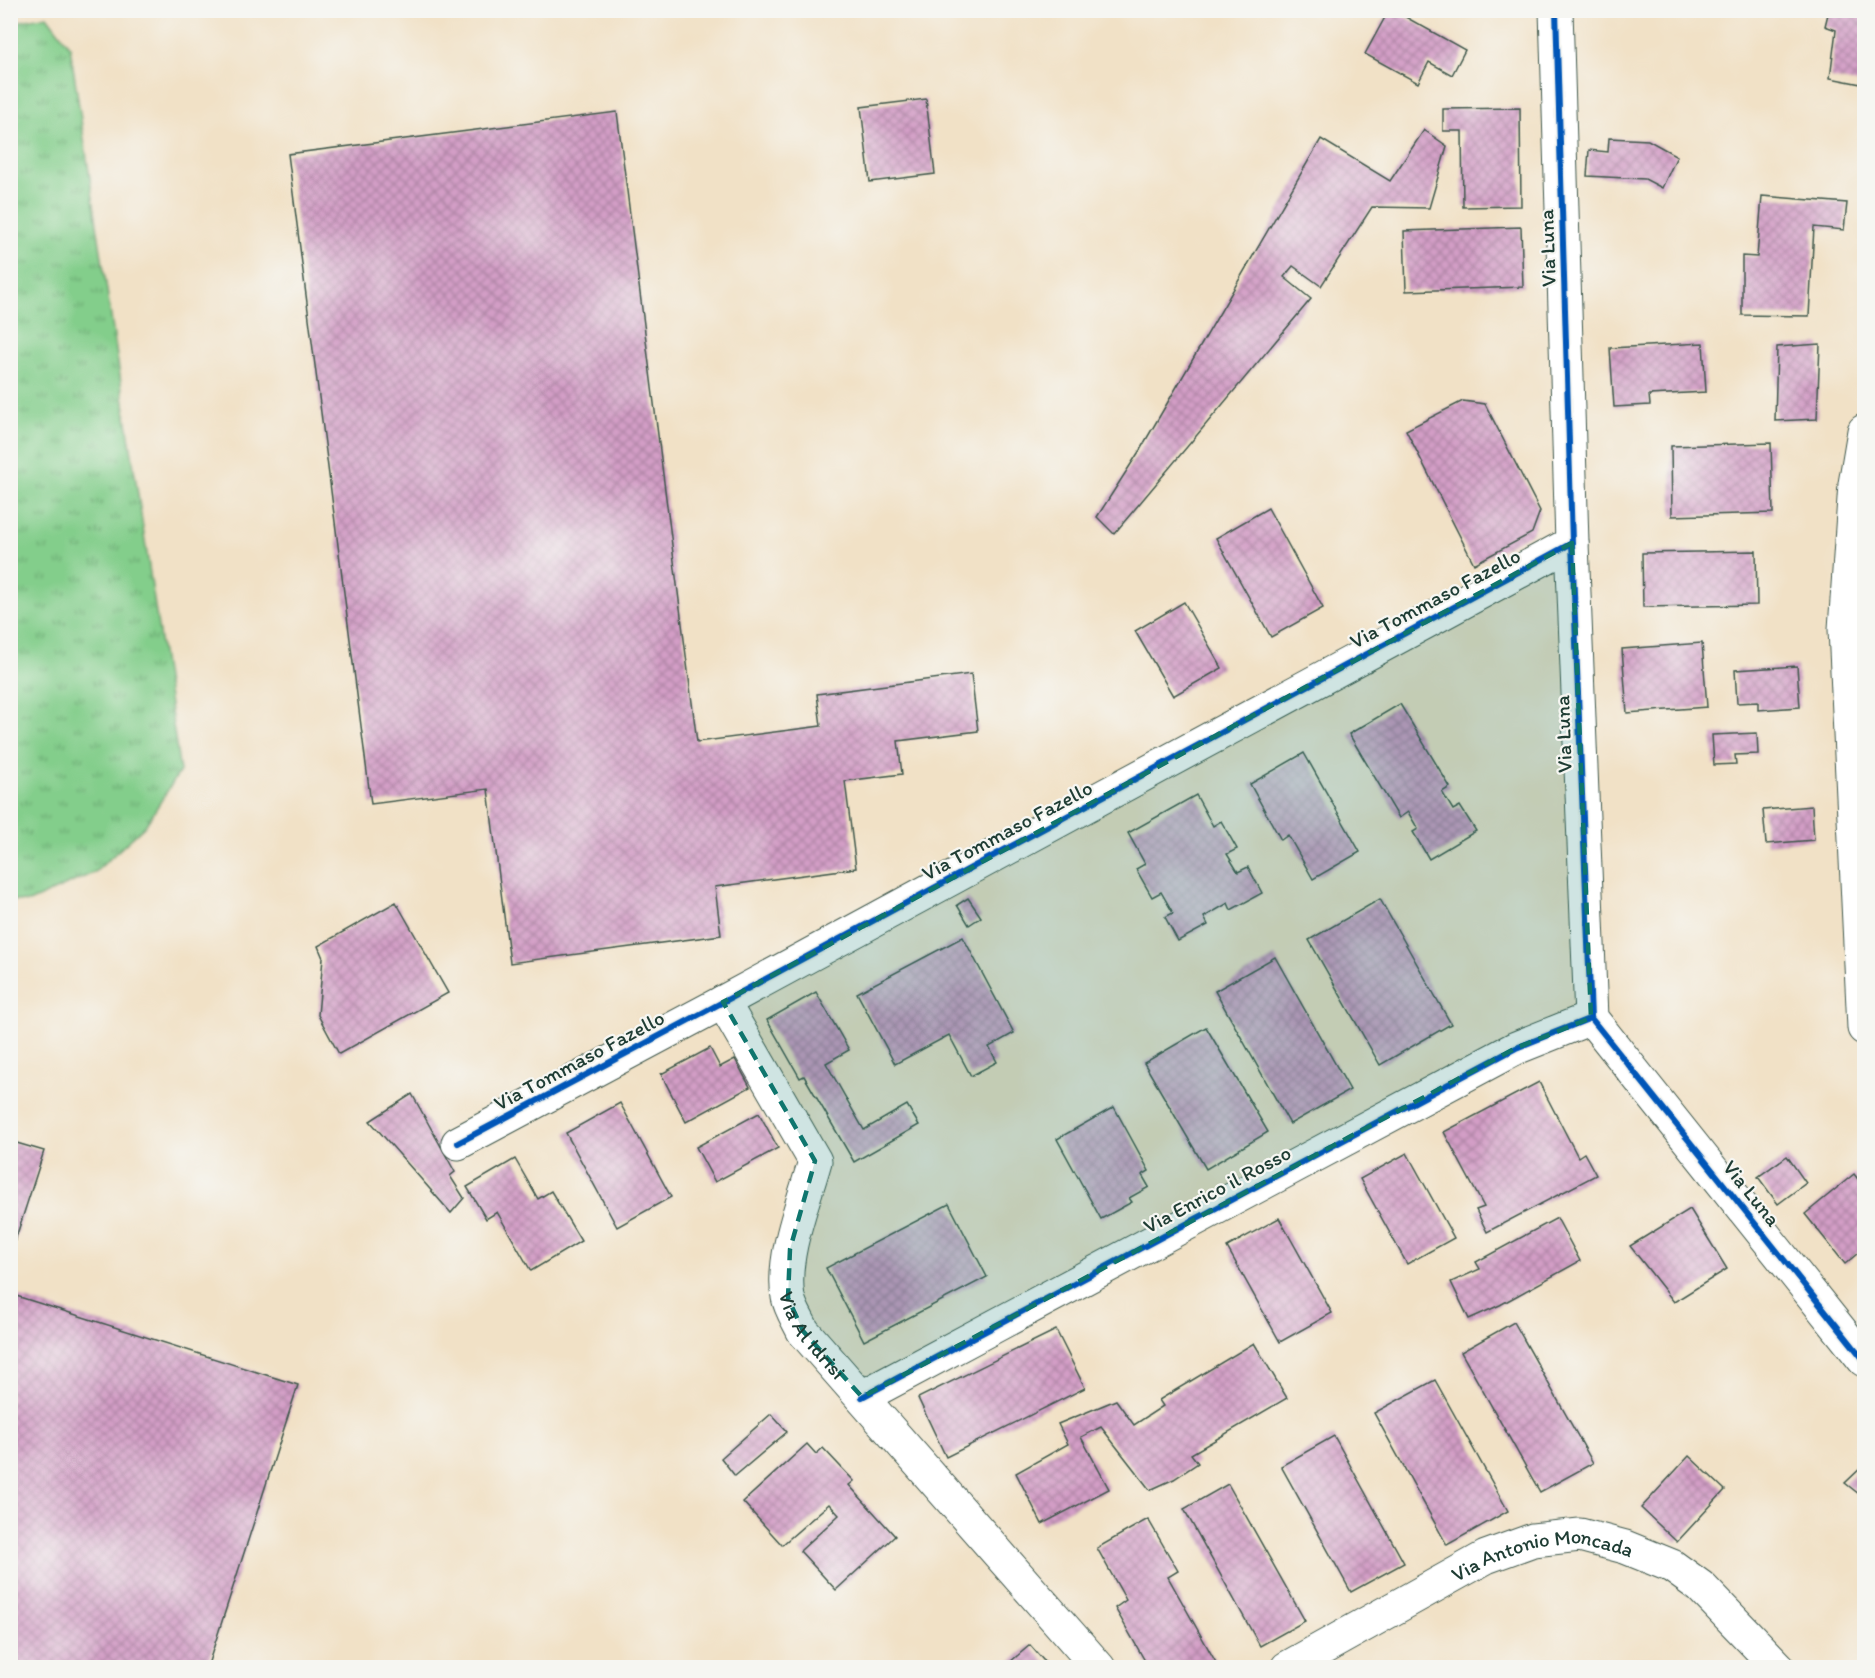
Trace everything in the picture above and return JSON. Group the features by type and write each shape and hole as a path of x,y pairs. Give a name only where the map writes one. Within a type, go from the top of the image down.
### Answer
{"street":[{"name":"Via Luna","path":"1557,10 1572,543 1591,1018 1864,1360"},
{"path":"1864,431 1855,484 1845,629 1864,1028"},
{"name":"Via Tommaso Fazello","path":"458,1143 1572,543"},
{"name":"Via Al Idrisi","path":"723,1002 815,1161 790,1249 787,1269 788,1298 803,1331 1099,1668"},
{"name":"Via Enrico il Rosso","path":"862,1397 1516,1048 1591,1018"},
{"name":"Via Antonio Moncada","path":"1287,1668 1486,1557 1533,1540 1580,1536 1625,1547 1672,1566 1701,1587 1779,1668"}],"highlighted area":[{"path":"1572,543 1591,1018 1516,1048 862,1397 803,1331 788,1298 790,1249 815,1161 723,1002"}],"green space":[{"path":"47,16 70,47 180,771 145,826 95,872 29,902 10,900 10,23"}],"building":[{"path":"1389,10 1393,10 1465,50 1452,75 1429,62 1418,83 1365,54"},
{"path":"1829,10 1864,10 1861,84 1830,78 1836,30 1825,26"},
{"path":"926,99 935,174 870,182 861,107"},
{"path":"1520,108 1521,206 1463,207 1462,131 1443,131 1443,109"},
{"path":"617,112 697,742 821,726 817,694 971,674 978,731 898,741 902,774 845,781 856,868 715,887 721,935 510,963 488,789 371,804 288,154"},
{"path":"1424,130 1447,146 1429,208 1372,207 1321,286 1293,266 1284,277 1311,299 1114,534 1097,517 1140,450 1321,139 1390,181"},
{"path":"1609,138 1648,140 1677,156 1662,188 1645,179 1587,176 1589,150 1608,152"},
{"path":"1762,196 1847,203 1844,230 1814,227 1809,316 1742,315 1742,256 1757,257"},
{"path":"1521,227 1523,287 1406,291 1404,231"},
{"path":"1703,343 1706,392 1649,395 1650,405 1614,407 1610,348"},
{"path":"1820,344 1817,419 1775,421 1777,347"},
{"path":"1463,401 1485,404 1540,511 1532,533 1474,564 1406,430"},
{"path":"1771,443 1773,513 1672,516 1671,446"},
{"path":"1268,508 1323,608 1271,637 1216,538"},
{"path":"1756,551 1757,605 1643,607 1642,553"},
{"path":"1184,602 1222,668 1173,696 1135,631"},
{"path":"1702,643 1707,707 1627,713 1622,649"},
{"path":"1797,666 1800,707 1758,710 1758,702 1737,703 1735,670"},
{"path":"1400,704 1450,787 1442,792 1453,810 1460,806 1476,831 1429,859 1413,832 1418,829 1408,812 1399,818 1349,734"},
{"path":"1757,733 1758,754 1735,755 1736,764 1714,765 1712,735"},
{"path":"1304,753 1360,852 1313,879 1288,835 1281,840 1250,784"},
{"path":"1196,795 1213,826 1221,821 1237,849 1227,854 1238,872 1248,867 1262,893 1231,910 1228,903 1204,917 1208,925 1178,941 1165,917 1173,913 1161,892 1152,897 1136,869 1145,864 1128,833"},
{"path":"1812,806 1814,840 1766,844 1763,810"},
{"path":"968,898 981,917 969,925 957,905"},
{"path":"1380,899 1451,1024 1380,1065 1309,940"},
{"path":"396,902 448,993 339,1054 318,1015 323,958 318,946"},
{"path":"963,937 1014,1033 989,1047 997,1062 971,1076 949,1035 895,1064 857,993"},
{"path":"1275,957 1350,1090 1290,1124 1215,991"},
{"path":"816,992 849,1050 826,1063 864,1130 907,1105 919,1125 854,1162 804,1076 800,1078 767,1020"},
{"path":"1206,1027 1268,1132 1206,1169 1144,1063"},
{"path":"710,1048 720,1067 735,1059 750,1087 686,1122 661,1074"},
{"path":"1539,1082 1578,1157 1584,1153 1596,1175 1487,1232 1476,1210 1484,1207 1444,1132"},
{"path":"412,1094 455,1172 450,1176 464,1198 451,1213 370,1121"},
{"path":"620,1103 671,1197 617,1227 566,1133"},
{"path":"1114,1107 1149,1171 1142,1175 1149,1187 1129,1198 1132,1202 1101,1219 1057,1139"},
{"path":"759,1113 778,1148 715,1182 696,1147"},
{"path":"10,1141 44,1151 11,1253 10,1253"},
{"path":"1407,1153 1454,1238 1407,1264 1360,1179"},
{"path":"1787,1156 1806,1183 1778,1204 1758,1177"},
{"path":"515,1159 538,1199 551,1191 581,1241 531,1271 497,1212 486,1219 467,1187"},
{"path":"1854,1174 1864,1187 1864,1248 1845,1264 1805,1214"},
{"path":"949,1204 987,1277 864,1341 826,1268"},
{"path":"1690,1209 1727,1269 1674,1302 1630,1246"},
{"path":"1279,1218 1332,1313 1280,1342 1227,1247"},
{"path":"1557,1218 1580,1261 1500,1305 1469,1319 1451,1282 1480,1269 1476,1262"},
{"path":"10,1294 298,1385 207,1668 10,1668"},
{"path":"1514,1322 1593,1463 1540,1492 1461,1352"},
{"path":"1056,1330 1085,1388 946,1457 918,1398"},
{"path":"1254,1343 1287,1398 1191,1454 1198,1463 1174,1479 1150,1490 1101,1427 1081,1437 1109,1489 1042,1524 1016,1473 1068,1444 1058,1424 1116,1400 1134,1425 1163,1406 1159,1400"},
{"path":"1435,1380 1508,1511 1447,1545 1374,1413"},
{"path":"771,1414 787,1432 735,1476 721,1458"},
{"path":"1334,1436 1404,1563 1351,1592 1281,1466"},
{"path":"807,1444 816,1454 823,1448 854,1481 849,1485 895,1536 836,1590 800,1551 839,1515 829,1504 782,1545 743,1502"},
{"path":"1689,1456 1725,1490 1677,1542 1641,1508"},
{"path":"1864,1465 1864,1498 1845,1483"},
{"path":"1228,1484 1305,1621 1260,1646 1184,1509"},
{"path":"1148,1519 1178,1571 1168,1577 1218,1666 1216,1668 1149,1668 1115,1608 1126,1600 1097,1548"},
{"path":"1030,1645 1050,1668 1003,1668"}],"cycle path":[{"path":"1556,10 1572,543 1591,1018 1864,1360"},
{"path":"458,1143 1572,543"},
{"path":"862,1397 1516,1048 1591,1018"}]}
